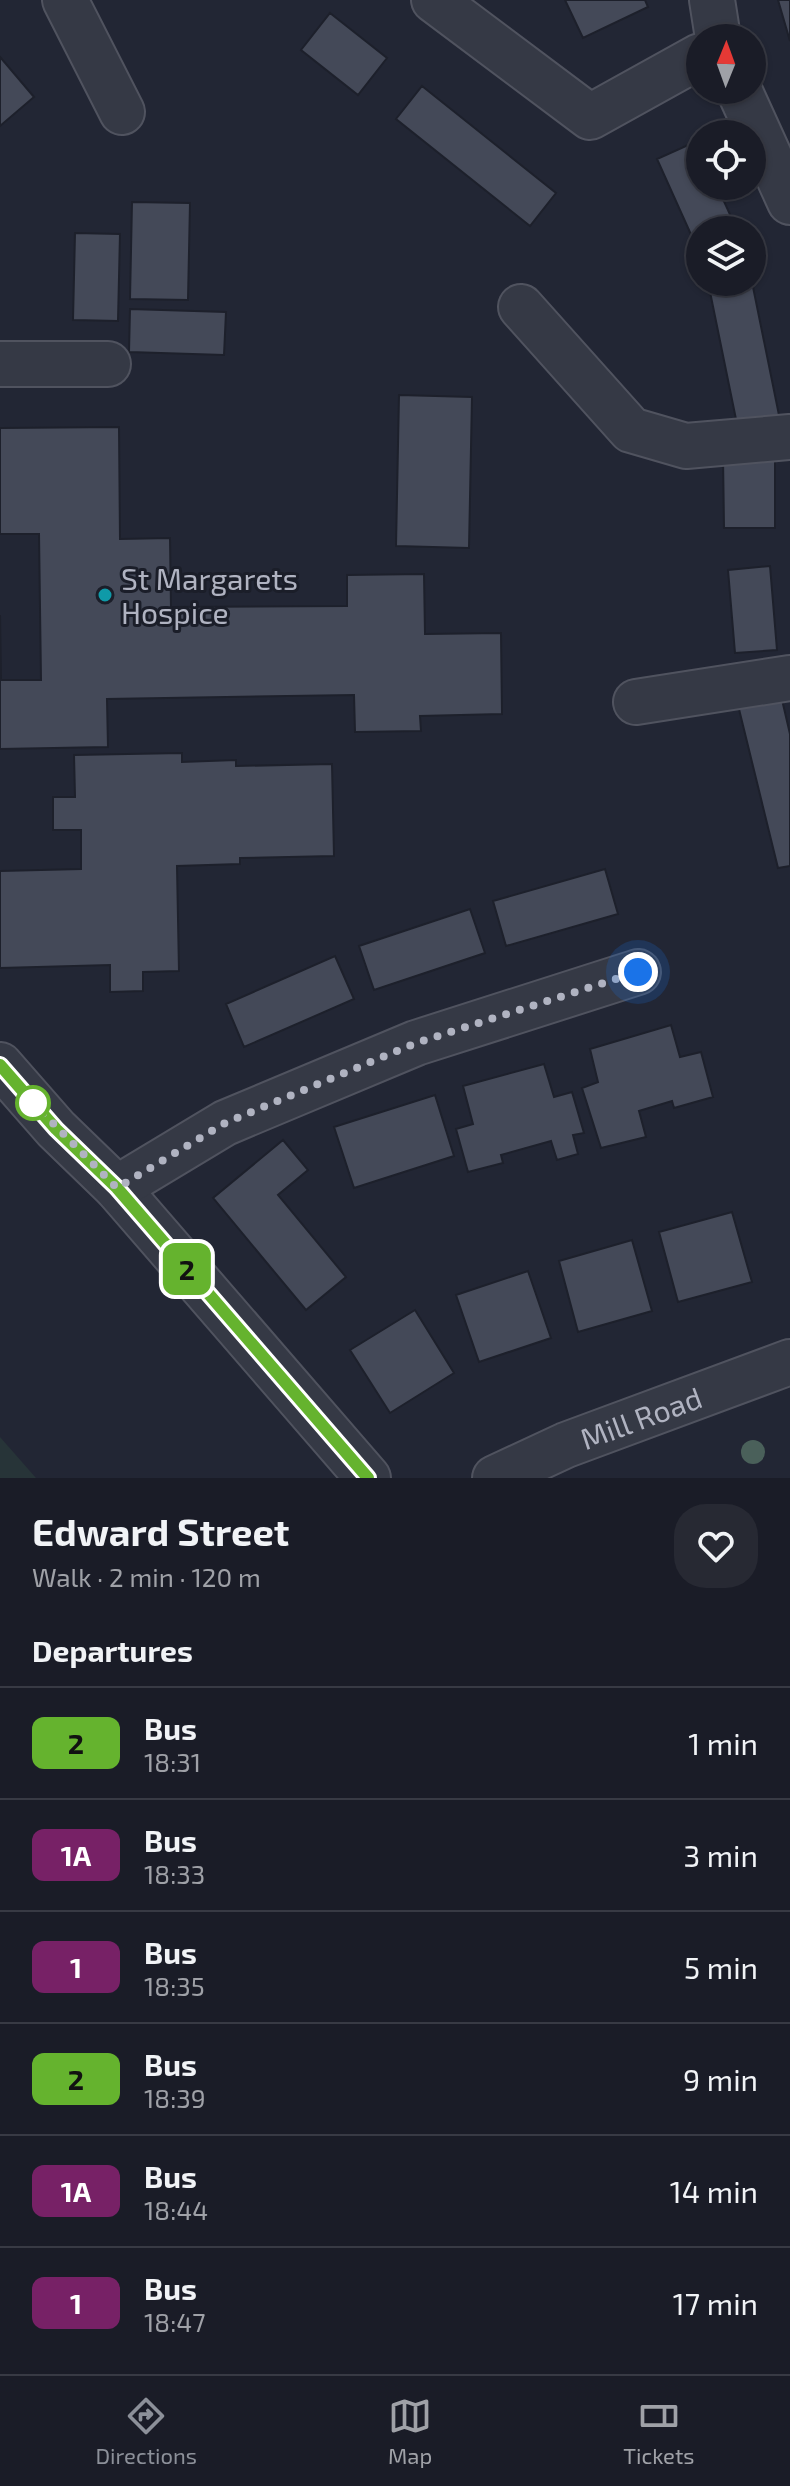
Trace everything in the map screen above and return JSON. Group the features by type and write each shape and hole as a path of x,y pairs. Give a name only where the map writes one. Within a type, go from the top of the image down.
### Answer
{"street":[{"path":"65,0 122,112"},
{"path":"434,0 590,117 686,64"},
{"path":"712,0 716,24"},
{"path":"745,104 790,202"},
{"path":"521,307 631,430 686,446 790,437"},
{"path":"0,364 108,364"},
{"path":"636,702 790,678"},
{"path":"117,1188 225,1123 416,1043 638,972"},
{"path":"0,1065 56,1129 117,1188 368,1478"},
{"path":"263,1358 318,1454 326,1478"},
{"name":"Mill Road","path":"495,1478 566,1445 790,1362"}],"shaded area":[{"path":"0,1437 36,1478 0,1478"}],"building":[{"path":"565,0 645,0 648,7 583,38"},
{"path":"778,0 790,0 790,41"},
{"path":"330,13 387,58 358,95 301,50"},
{"path":"0,57 34,97 0,126"},
{"path":"422,86 556,193 530,226 396,119"},
{"path":"686,146 686,200 723,200 731,216 686,216 686,223 657,159"},
{"path":"132,202 190,203 188,300 130,299"},
{"path":"75,233 120,234 118,321 73,320"},
{"path":"711,296 755,296 781,425 739,434"},
{"path":"130,309 226,312 224,355 129,352"},
{"path":"399,395 472,397 469,548 396,546"},
{"name":"St Margarets Hospice","path":"119,427 120,539 170,538 171,607 347,606 347,575 424,574 425,634 501,633 502,714 420,716 421,731 355,732 354,695 107,699 108,747 0,749 0,615 1,680 41,680 39,534 0,534 0,428"},
{"path":"775,456 775,528 724,528 723,457"},
{"path":"770,566 777,650 735,653 728,570"},
{"path":"780,691 790,734 790,866 778,868 737,701"},
{"path":"182,753 182,762 236,760 236,766 332,764 334,856 240,858 240,864 177,866 179,971 143,972 143,991 110,992 110,965 0,968 0,871 81,869 81,830 53,830 53,797 75,797 74,755"},
{"path":"605,869 618,914 506,946 493,901"},
{"path":"470,909 485,953 374,990 359,946"},
{"path":"335,956 354,999 244,1047 226,1004"},
{"path":"671,1025 680,1057 701,1052 713,1097 674,1108 672,1101 639,1111 646,1137 601,1148 582,1088 598,1082 590,1049"},
{"path":"544,1064 554,1097 572,1092 584,1133 573,1135 578,1154 557,1160 551,1141 501,1155 503,1163 468,1172 456,1129 473,1124 463,1086"},
{"path":"435,1095 454,1156 354,1188 334,1127"},
{"path":"283,1140 308,1170 278,1195 346,1277 306,1310 213,1198"},
{"path":"732,1212 752,1282 678,1302 659,1232"},
{"path":"632,1240 652,1311 578,1332 559,1261"},
{"path":"528,1271 551,1338 479,1362 456,1295"},
{"path":"415,1310 454,1373 390,1413 350,1350"}],"bus line":[{"name":"2","path":"0,1065 56,1129 117,1188 331,1439 368,1478"}],"place":[{"name":"St Margarets Hospice","path":"105,595"}],"route":[{"path":"33,1103 117,1188 225,1123 416,1043 638,972"}]}
